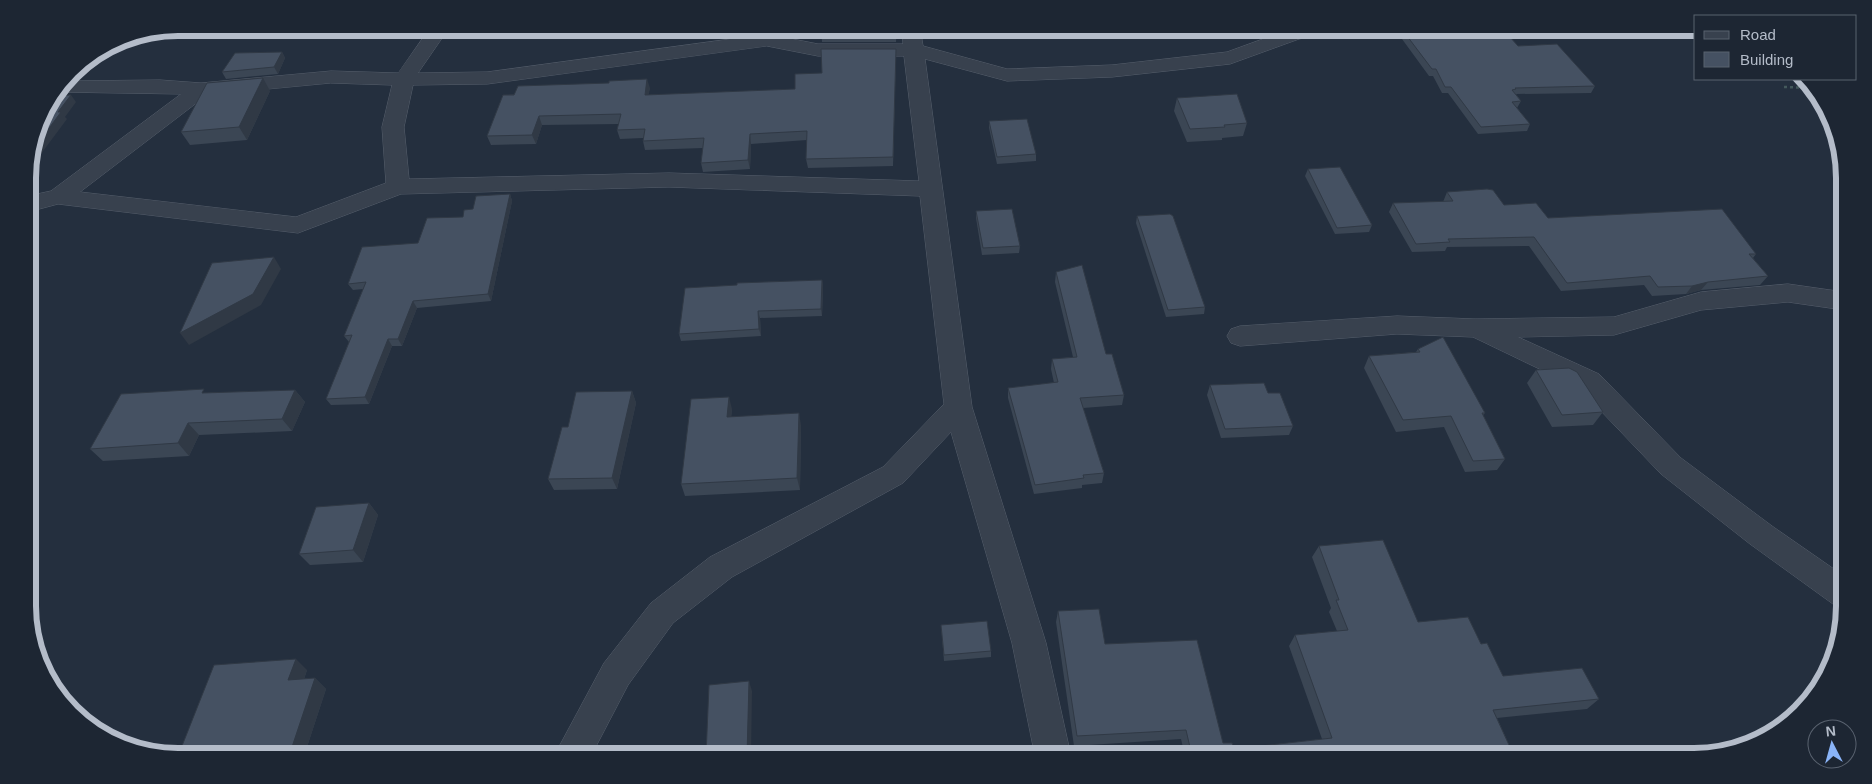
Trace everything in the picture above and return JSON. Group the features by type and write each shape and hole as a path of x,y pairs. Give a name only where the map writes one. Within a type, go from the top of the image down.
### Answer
{"street":[{"path":"398,187 393,127 404,79 434,36"},
{"path":"70,87 160,86 201,89 331,77 404,79 486,78 767,40 818,50 912,39 1007,75 1112,71 1230,58 1288,36"},
{"path":"912,39 958,407 1029,643 1051,747"},
{"path":"58,197 201,89"},
{"path":"37,201 58,197 298,225 398,187 669,180 931,188"},
{"path":"1240,336 1397,325 1474,328 1614,326 1701,301 1788,293 1836,300"},
{"path":"1474,328 1589,381 1671,466 1836,588"},
{"path":"576,748 616,674 662,613 721,567 770,542 833,505 893,475 958,407"}],"path":[{"path":"1784,87 1802,88"}],"building":[{"path":"1407,36 1509,36 1518,46 1557,44 1595,86 1515,88 1512,90 1521,101 1512,102 1530,124 1481,127 1451,87 1445,87 1436,69 1432,69"},
{"path":"821,49 896,49 893,157 806,159 807,131 750,134 748,160 701,163 704,138 643,141 645,129 617,130 621,114 539,116 532,135 487,136 503,95 514,95 518,86 609,83 609,81 647,79 645,95 795,89 795,74 822,73"},
{"path":"282,52 274,67 222,72 235,53"},
{"path":"263,78 239,127 181,132 207,83"},
{"path":"1237,94 1247,123 1224,125 1225,127 1190,129 1177,98"},
{"path":"63,95 71,95 43,137 55,107"},
{"path":"1027,119 1036,154 997,157 989,121"},
{"path":"1340,167 1372,225 1337,228 1308,169"},
{"path":"1493,190 1504,205 1536,203 1548,218 1722,209 1756,254 1749,254 1768,276 1708,282 1692,286 1658,287 1650,276 1567,283 1534,237 1448,239 1450,242 1416,244 1393,203 1453,201 1447,192"},
{"path":"510,194 488,294 413,301 398,339 388,339 365,397 326,399 352,335 344,336 366,282 348,284 362,247 418,243 427,218 463,217 464,210 473,209 476,196"},
{"path":"1012,209 1020,246 983,248 976,211"},
{"path":"1170,214 1173,216 1205,307 1168,310 1137,216"},
{"path":"274,257 253,294 180,333 212,263"},
{"path":"1082,265 1106,354 1112,354 1124,395 1080,398 1104,473 1083,475 1084,478 1035,485 1008,388 1058,382 1052,359 1077,357 1056,272"},
{"path":"822,280 821,309 758,311 759,329 679,334 685,288 737,285 737,283"},
{"path":"1443,337 1485,413 1482,413 1505,459 1473,461 1451,416 1403,420 1369,356 1420,352 1418,349"},
{"path":"1569,368 1577,372 1603,412 1562,415 1536,370"},
{"path":"1264,383 1268,393 1280,393 1293,426 1225,429 1210,385"},
{"path":"204,389 202,393 295,390 282,419 188,423 178,443 90,449 121,394"},
{"path":"632,391 612,478 548,479 562,427 568,427 576,392"},
{"path":"729,397 727,417 799,413 797,478 681,484 691,399"},
{"path":"369,503 353,550 299,554 316,507"},
{"path":"1383,540 1418,622 1468,617 1481,644 1487,643 1503,676 1582,668 1599,699 1493,710 1510,747 1249,747 1332,738 1295,635 1348,630 1336,600 1339,600 1319,546"},
{"path":"1099,609 1105,644 1197,640 1223,743 1232,743 1233,747 1190,747 1186,730 1077,736 1058,611"},
{"path":"987,621 991,651 944,655 941,625"},
{"path":"296,659 288,680 315,678 292,748 181,748 214,665"},
{"path":"749,681 747,748 706,748 709,685"}]}
